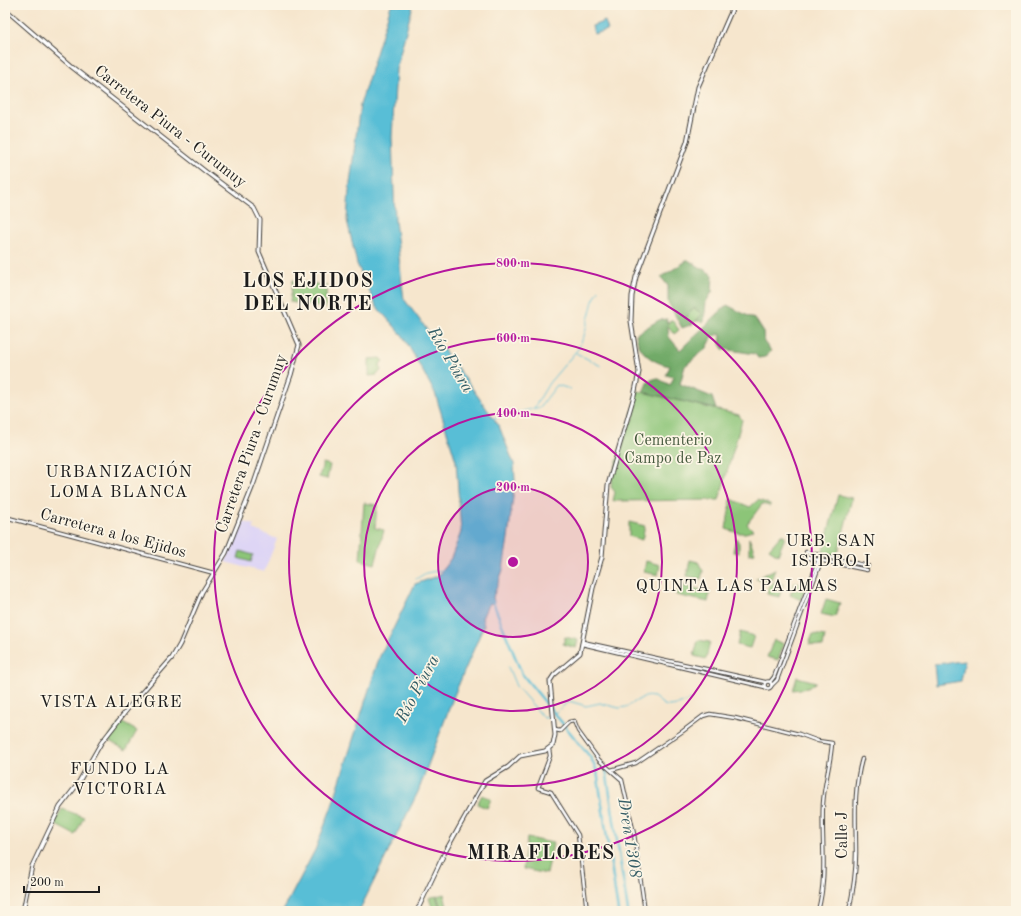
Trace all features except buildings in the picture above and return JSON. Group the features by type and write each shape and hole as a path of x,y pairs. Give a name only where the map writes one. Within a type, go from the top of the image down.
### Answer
{"main road":[{"path":"417,911 444,854 485,781 508,767 520,756 549,749 554,742 555,730 550,685 552,678 578,655 583,643 588,609 604,547 608,483 638,378 639,367 631,321 632,296 636,278 687,142 698,87 734,5"},
{"name":"Carretera Piura - Curumuy","path":"5,9 72,67 206,172 249,202 258,215 261,226 259,252 298,347 291,375 243,513 226,553 202,592 180,644 172,658 130,706 101,743 77,785 60,806 32,866 23,911"}],"street":[{"name":"Carretera a los Ejidos","path":"5,517 214,573"},
{"path":"804,557 819,561 867,568 806,552"},
{"path":"583,643 768,688 777,680 820,556"},
{"path":"770,682 774,677 819,561"},
{"path":"583,643 770,682"},
{"path":"765,682 765,687"},
{"path":"770,682 771,686"},
{"path":"612,770 636,763 684,732 703,716 710,714 735,718 799,734 818,741 832,743 823,804 825,852 824,883 818,911"},
{"path":"555,730 560,731 569,722 574,721 578,731 599,760 622,779 637,854 645,911"},
{"path":"549,749 550,756 538,788 551,792 578,835 587,911"},
{"name":"Calle J","path":"850,911 855,870 855,801 857,777 862,759"}],"shaded area":[{"path":"243,521 254,525 253,529 277,539 264,572 225,562"}],"green space":[{"path":"688,260 713,275 712,292 706,302 704,322 696,321 702,314 694,308 685,319 693,324 682,328 668,302 668,286 661,277"},
{"path":"293,280 327,286 325,308 290,302"},
{"path":"727,305 756,320 763,331 764,342 771,351 766,357 758,358 755,354 723,349 720,344 721,334 713,336 707,348 685,366 680,384 712,397 716,409 643,392 648,381 657,378 670,385 674,377 666,375 670,366 664,365 647,356 639,346 636,334 659,320 667,319 669,337 680,350"},
{"path":"694,307 702,314 693,324 685,319"},
{"path":"672,320 679,330 674,334 667,324"},
{"path":"380,358 383,361 380,364 381,370 377,375 369,376 369,359"},
{"name":"Cementerio Campo de Paz","path":"638,391 739,415 742,420 719,500 613,501 615,492 611,487 612,476 629,423 634,419 631,416"},
{"path":"323,463 330,465 327,479 319,477"},
{"path":"838,495 852,498 837,557 822,555"},
{"path":"731,499 750,507 758,500 770,504 770,506 762,504 747,524 753,530 746,533 740,533 726,529"},
{"path":"364,503 377,505 375,528 384,530 375,564 360,560"},
{"path":"629,522 645,526 642,540 629,536"},
{"path":"781,535 784,535 785,537 778,555 769,549"},
{"path":"736,538 739,543 739,553 733,552"},
{"path":"749,538 755,553 749,554"},
{"path":"240,551 253,555 251,562 238,558"},
{"path":"690,560 698,562 703,571 701,579 687,576"},
{"path":"646,561 660,565 658,575 644,572"},
{"path":"775,569 772,578 768,581 756,579"},
{"path":"776,581 783,584 779,597 767,594 769,586"},
{"path":"795,582 806,586 801,600 790,595"},
{"path":"679,585 710,592 708,602 676,595"},
{"path":"826,599 840,603 835,617 821,614"},
{"path":"740,632 754,636 750,648 737,645"},
{"path":"813,634 825,636 823,647 809,644"},
{"path":"565,637 578,640 576,648 563,644"},
{"path":"698,640 710,642 706,659 694,656"},
{"path":"774,640 784,644 778,660 767,657"},
{"path":"797,677 816,682 808,688 793,690"},
{"path":"121,722 137,731 126,750 109,741 110,735"},
{"path":"482,795 491,799 487,808 477,804"},
{"path":"62,809 84,817 75,835 54,824"},
{"path":"527,838 553,843 547,874 523,869"},
{"path":"444,894 447,907 441,908 437,896"},
{"path":"436,896 440,908 433,910 429,898"}],"water":[{"name":"Río Piura","path":"391,5 413,5 396,69 392,137 395,220 404,299 452,360 499,426 514,464 515,481 503,570 493,597 494,602 488,605 482,618 484,625 453,698 418,792 359,911 283,911 315,850 332,806 379,658 415,584 438,576 451,558 461,532 456,461 435,393 403,336 376,306 357,264 347,220 349,191 360,105"},
{"path":"605,21 608,30 594,34 592,26"},
{"path":"965,661 961,681 936,685 934,664"}],"waterway":[{"path":"534,408 549,383 578,349 584,336 593,301 599,290"},
{"path":"576,353 601,366"},
{"path":"492,419 540,407 557,385 570,389"},
{"path":"416,579 426,573 443,570"},
{"path":"492,600 522,674 591,758 597,771 618,911"},
{"path":"508,667 516,686 544,718 550,717"},
{"path":"554,714 569,701 586,706 600,703 619,708 626,707 645,696 654,697 664,705 669,706 678,705 690,700"},
{"name":"Dren 1308","path":"606,769 628,911"}],"district":[{"name":"LOS EJIDOS DEL NORTE","path":"308,294"},
{"name":"URBANIZACIÓN LOMA BLANCA","path":"119,482"},
{"name":"URB. SAN ISIDRO I","path":"831,551"},
{"name":"QUINTA LAS PALMAS","path":"737,586"},
{"name":"VISTA ALEGRE","path":"111,702"},
{"name":"FUNDO LA VICTORIA","path":"120,779"},
{"name":"MIRAFLORES","path":"541,854"}]}
